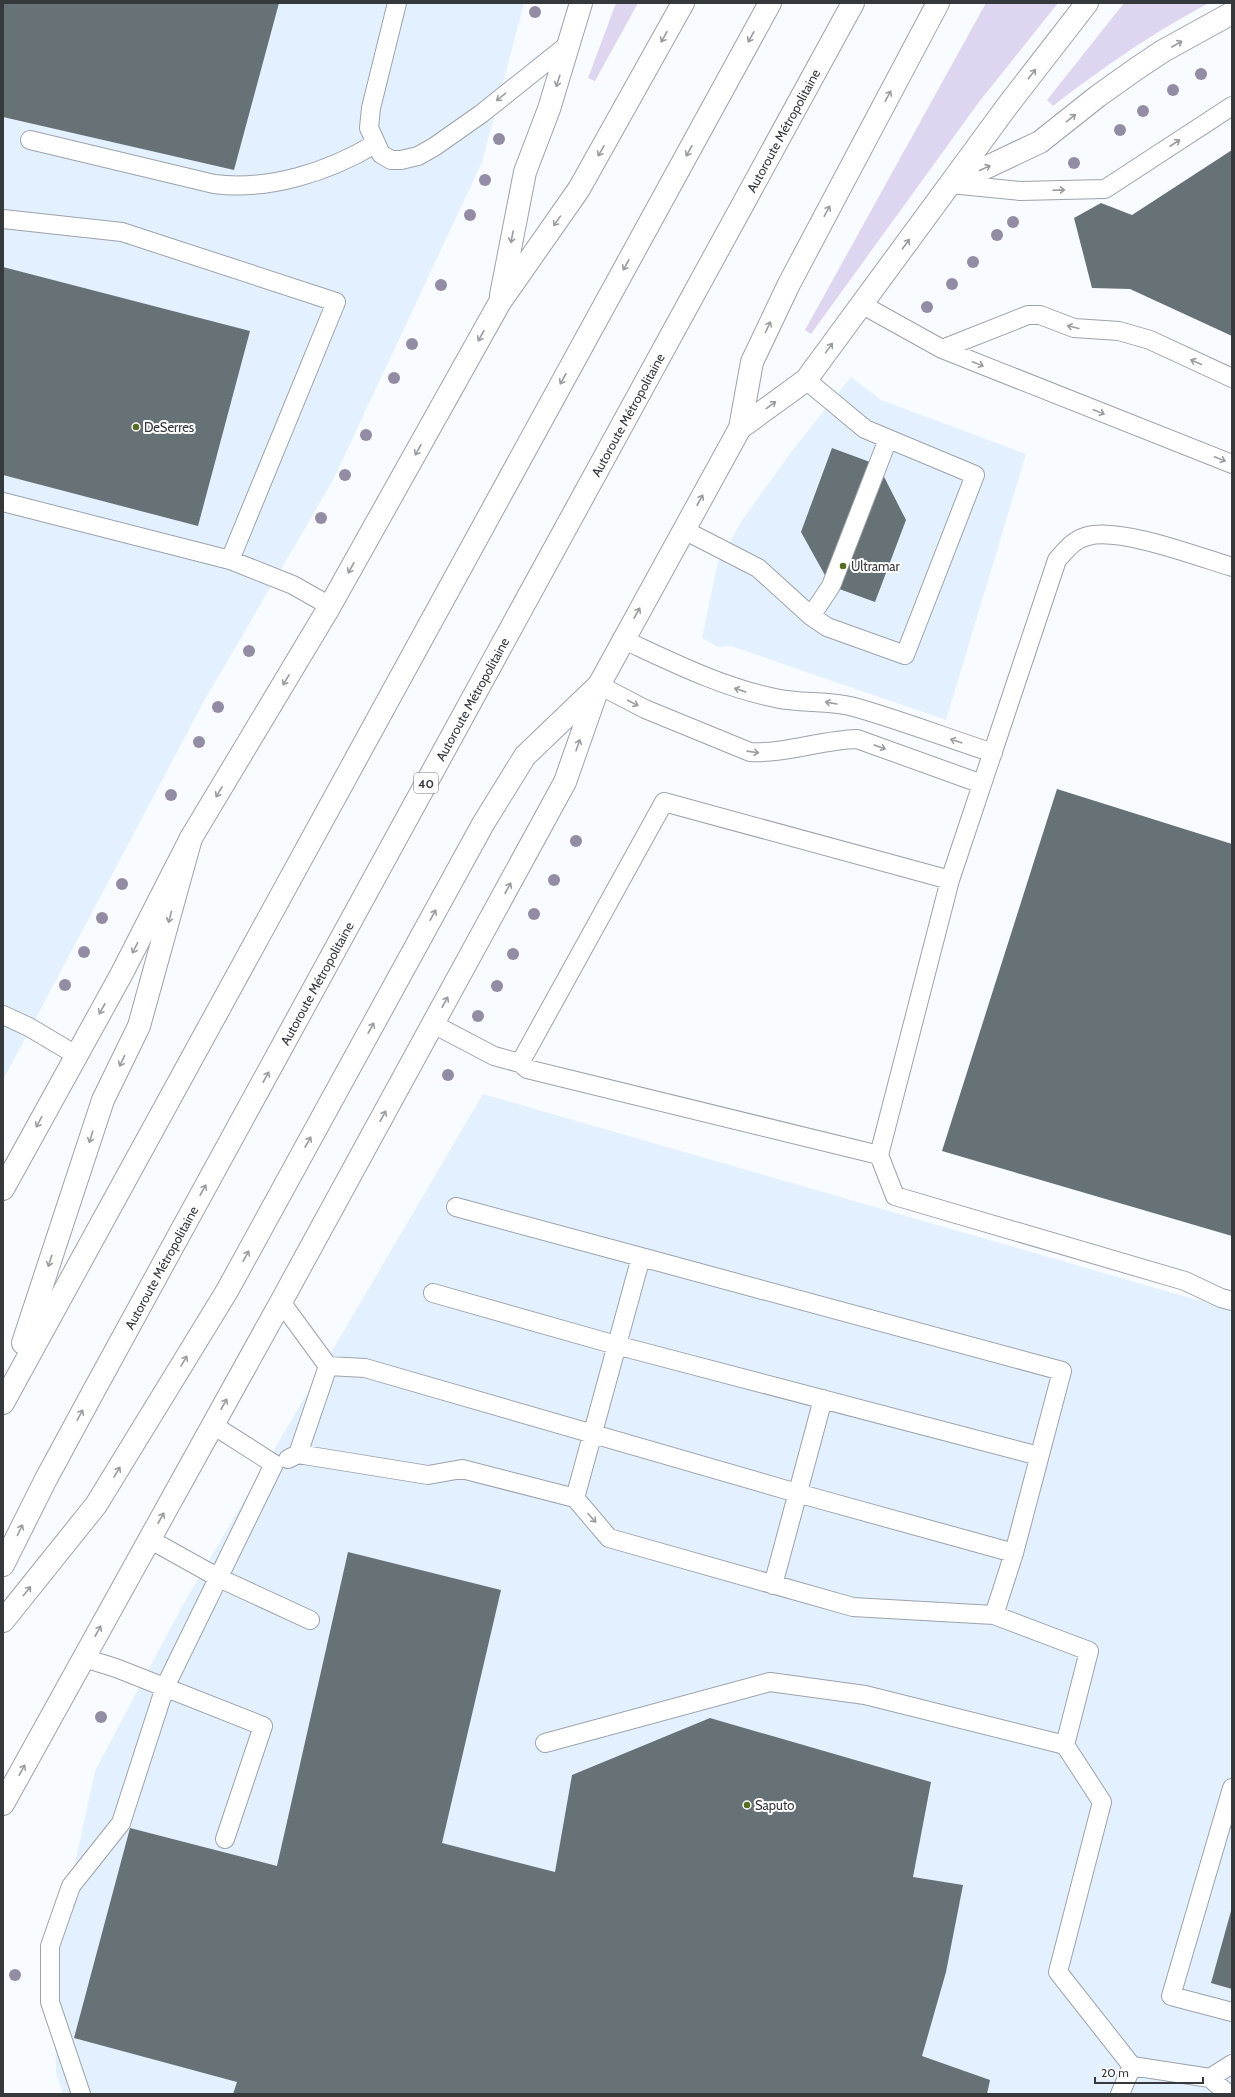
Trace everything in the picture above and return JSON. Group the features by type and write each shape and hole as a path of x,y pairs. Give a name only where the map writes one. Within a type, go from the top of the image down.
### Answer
{"main road":[{"path":"500,302 525,172 549,109 581,3"},
{"path":"3,1189 121,975 191,838 330,606 500,302 579,189 683,3"},
{"path":"4,1401 770,3"},
{"name":"Autoroute Métropolitaine","path":"3,1565 46,1479 92,1394 853,3"},
{"path":"3,1804 281,1302 565,782 599,684 622,639 740,428 752,362 789,284 938,3"},
{"path":"740,428 806,380 1008,105 1087,3"},
{"path":"950,184 1040,142 1136,69 1163,51 1232,13"},
{"path":"3,1621 96,1505 227,1291 483,824 525,756 599,684"},
{"path":"4,1401 103,1100 139,1026 191,838"}],"lane":[{"path":"397,3 371,108 369,128 381,154 391,160 401,160 418,156 434,147 481,114 570,43"},
{"path":"950,184 1020,191 1106,189 1232,106"},
{"path":"30,140 214,184 235,186 256,184 322,170 355,156 376,144"},
{"path":"3,219 122,232 336,302 230,560"},
{"path":"861,304 942,349 1232,464"},
{"path":"942,349 1028,315 1040,315 1074,328 1119,331 1150,340 1232,378"},
{"path":"684,530 758,568 811,616 827,627 905,655 975,474 865,429 806,380"},
{"path":"811,616 831,586 888,439"},
{"path":"3,502 230,560 293,585 330,606"},
{"path":"1232,567 1159,544 1102,534 1087,536 1070,545 1057,560 950,880 879,1155 895,1196 1185,1281 1221,1298 1232,1301"},
{"path":"622,639 685,668 743,691 778,699 824,702 853,707 993,753"},
{"path":"599,684 645,709 750,752 764,753 836,740 857,738 982,784"},
{"path":"520,1063 664,802 950,880"},
{"path":"3,1015 29,1027 76,1055"},
{"path":"433,1024 494,1056 520,1063 527,1069 879,1155"},
{"path":"456,1207 1062,1371 1014,1553 994,1615"},
{"path":"575,1498 641,1257"},
{"path":"433,1293 616,1345 1039,1456"},
{"path":"281,1302 328,1366"},
{"path":"328,1366 365,1368 797,1493 1014,1553"},
{"path":"298,1454 328,1366"},
{"path":"773,1585 823,1399"},
{"path":"213,1425 274,1464"},
{"path":"81,2094 50,2002 50,1946 71,1886 121,1823 165,1687 274,1464 298,1454 428,1475 462,1469 575,1498 609,1538 853,1607 994,1615 1089,1651 1065,1745"},
{"path":"149,1539 219,1578 310,1620"},
{"path":"84,1658 116,1668 263,1726 225,1839"},
{"path":"545,1742 770,1682 865,1695 1065,1745 1102,1802 1058,1972 1132,2066 1210,2078 1228,2094"},
{"path":"1232,1788 1171,1996 1232,2012"},
{"path":"1210,2078 1232,2064"},
{"path":"1120,2094 1132,2066"}],"shaded area":[{"path":"3,3 524,3 482,162 333,480 204,701 3,1080"},
{"path":"616,3 638,3 595,81 588,78"},
{"path":"986,3 1058,3 979,102 811,334 805,330"},
{"path":"1124,3 1209,3 1129,51 1091,77 1053,106 1047,100"},
{"path":"851,377 881,400 1026,454 946,720 731,646 718,647 702,638 718,562 743,519 792,451"},
{"path":"483,1094 1232,1310 1232,2094 63,2094 56,2073 55,1957 95,1771 184,1603"}],"building":[{"path":"3,3 279,3 234,170 3,117"},
{"path":"1232,150 1232,336 1130,289 1092,288 1074,218 1101,203 1132,215"},
{"path":"3,267 250,331 198,526 3,475"},
{"path":"832,448 878,465 906,520 875,602 831,586 801,532"},
{"path":"1057,789 1232,844 1232,1236 942,1151"},
{"name":"Saputo","path":"348,1552 501,1590 442,1843 555,1872 572,1775 710,1718 931,1782 913,1877 963,1885 946,1972 922,2056 990,2080 987,2094 233,2094 237,2082 74,2038 130,1828 277,1866"},
{"path":"1231,1911 1232,1912 1232,1989 1211,1983"}],"place":[{"name":"DeSerres","path":"136,427"},
{"name":"Ultramar","path":"843,566"},
{"name":"Saputo","path":"747,1805"}]}
